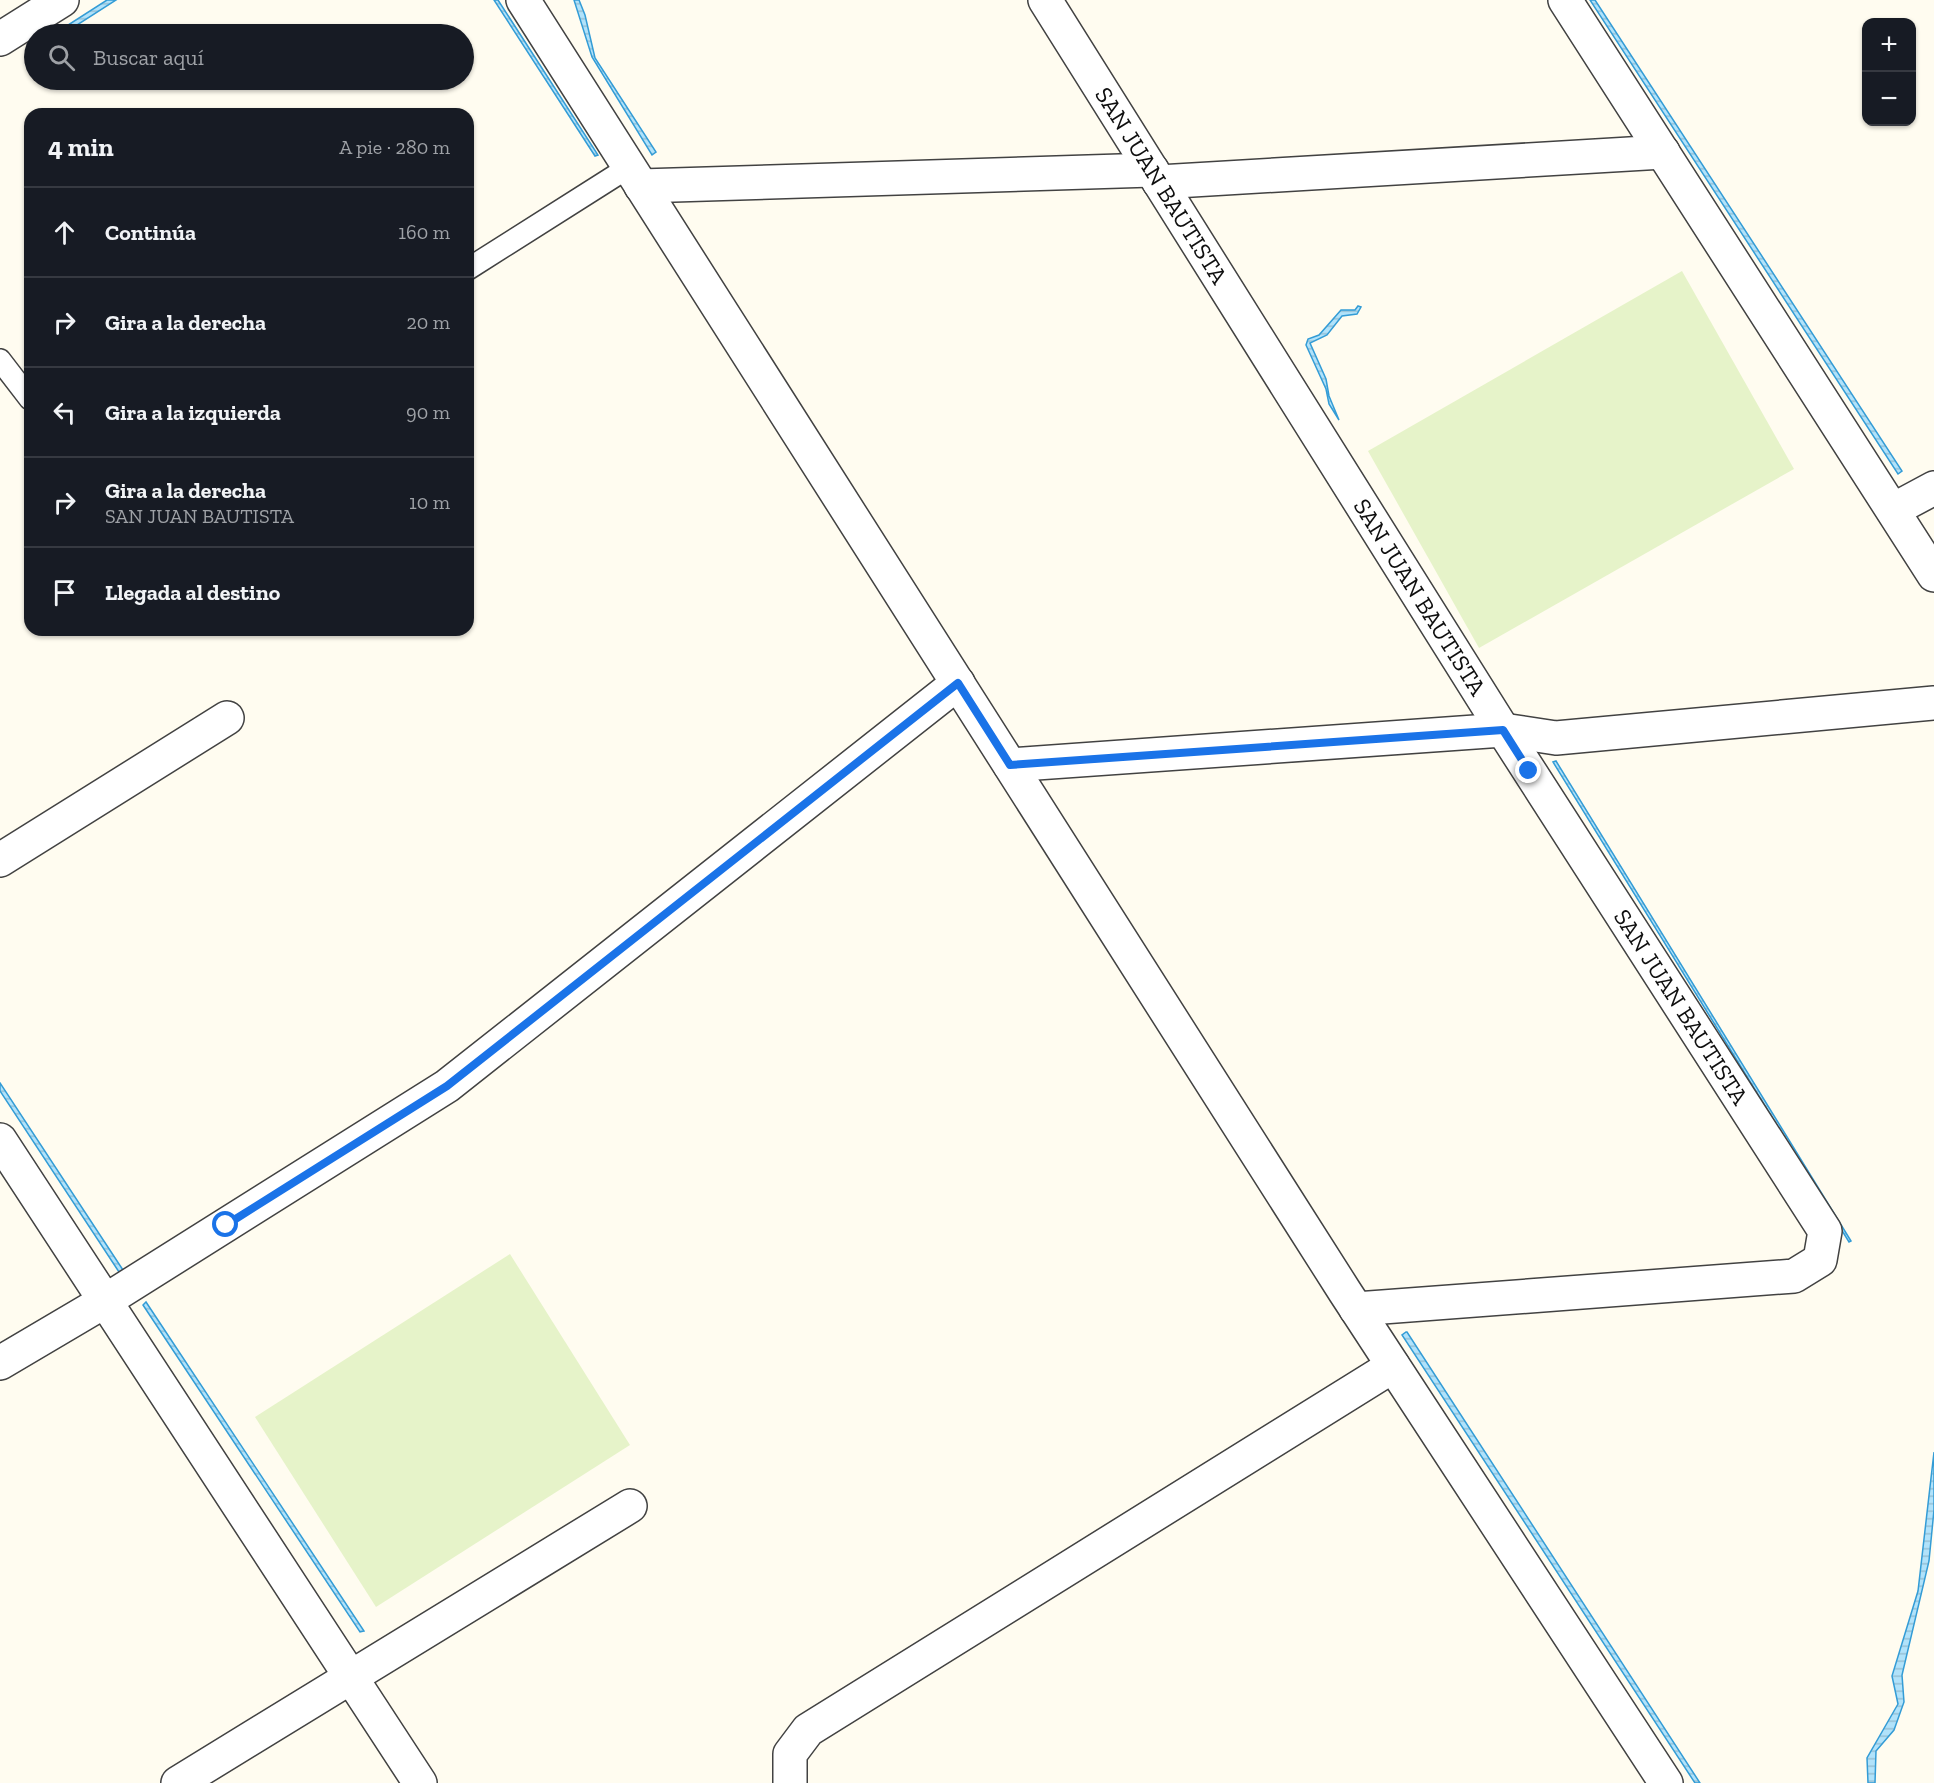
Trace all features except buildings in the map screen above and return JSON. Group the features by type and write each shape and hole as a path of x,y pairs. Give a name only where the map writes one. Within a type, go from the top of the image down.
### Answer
{"street":[{"path":"0,39 62,0"},
{"path":"523,0 1356,1309 1666,1783"},
{"name":"SAN JUAN BAUTISTA","path":"1045,0 1503,730 1825,1231 1820,1260 1794,1276 1356,1309"},
{"path":"1565,0 1934,574"},
{"path":"635,176 1155,176 1663,152"},
{"path":"1893,510 1934,488"},
{"path":"0,1363 105,1301 447,1086 958,683"},
{"path":"1010,765 1503,730 1556,738 1934,703"},
{"path":"0,860 227,718"},
{"path":"0,1140 420,1783"},
{"path":"790,1783 790,1754 808,1730 1393,1366"},
{"path":"178,1783 630,1506"}],"lane":[{"path":"474,266 635,176"},
{"path":"0,360 24,391"}],"green space":[{"path":"1682,271 1794,469 1479,648 1368,451"},
{"path":"510,1254 630,1445 376,1607 255,1417"}],"water":[{"path":"107,0 116,0 79,24 70,24"},
{"path":"494,0 498,0 598,155 595,156"},
{"path":"574,0 579,0 585,15 595,58 656,152 652,155 592,57"},
{"path":"1590,0 1595,0 1902,471 1898,474"},
{"path":"1358,306 1361,307 1357,314 1342,316 1327,335 1310,343 1326,379 1329,396 1339,420 1329,404 1326,389 1306,345 1308,339 1319,335 1341,310 1355,310"},
{"path":"1556,761 1851,1241 1849,1242 1553,762"},
{"path":"0,1083 123,1270 119,1272 0,1091"},
{"path":"146,1302 364,1631 360,1632 143,1305"},
{"path":"1406,1332 1700,1783 1695,1783 1402,1335"},
{"path":"1934,1452 1934,1510 1929,1561 1902,1675 1904,1702 1894,1730 1876,1751 1875,1783 1868,1783 1867,1758 1898,1704 1892,1676 1918,1591"}],"route":[{"path":"226,1225 447,1086 958,683 1010,765 1503,730 1529,771"}]}
